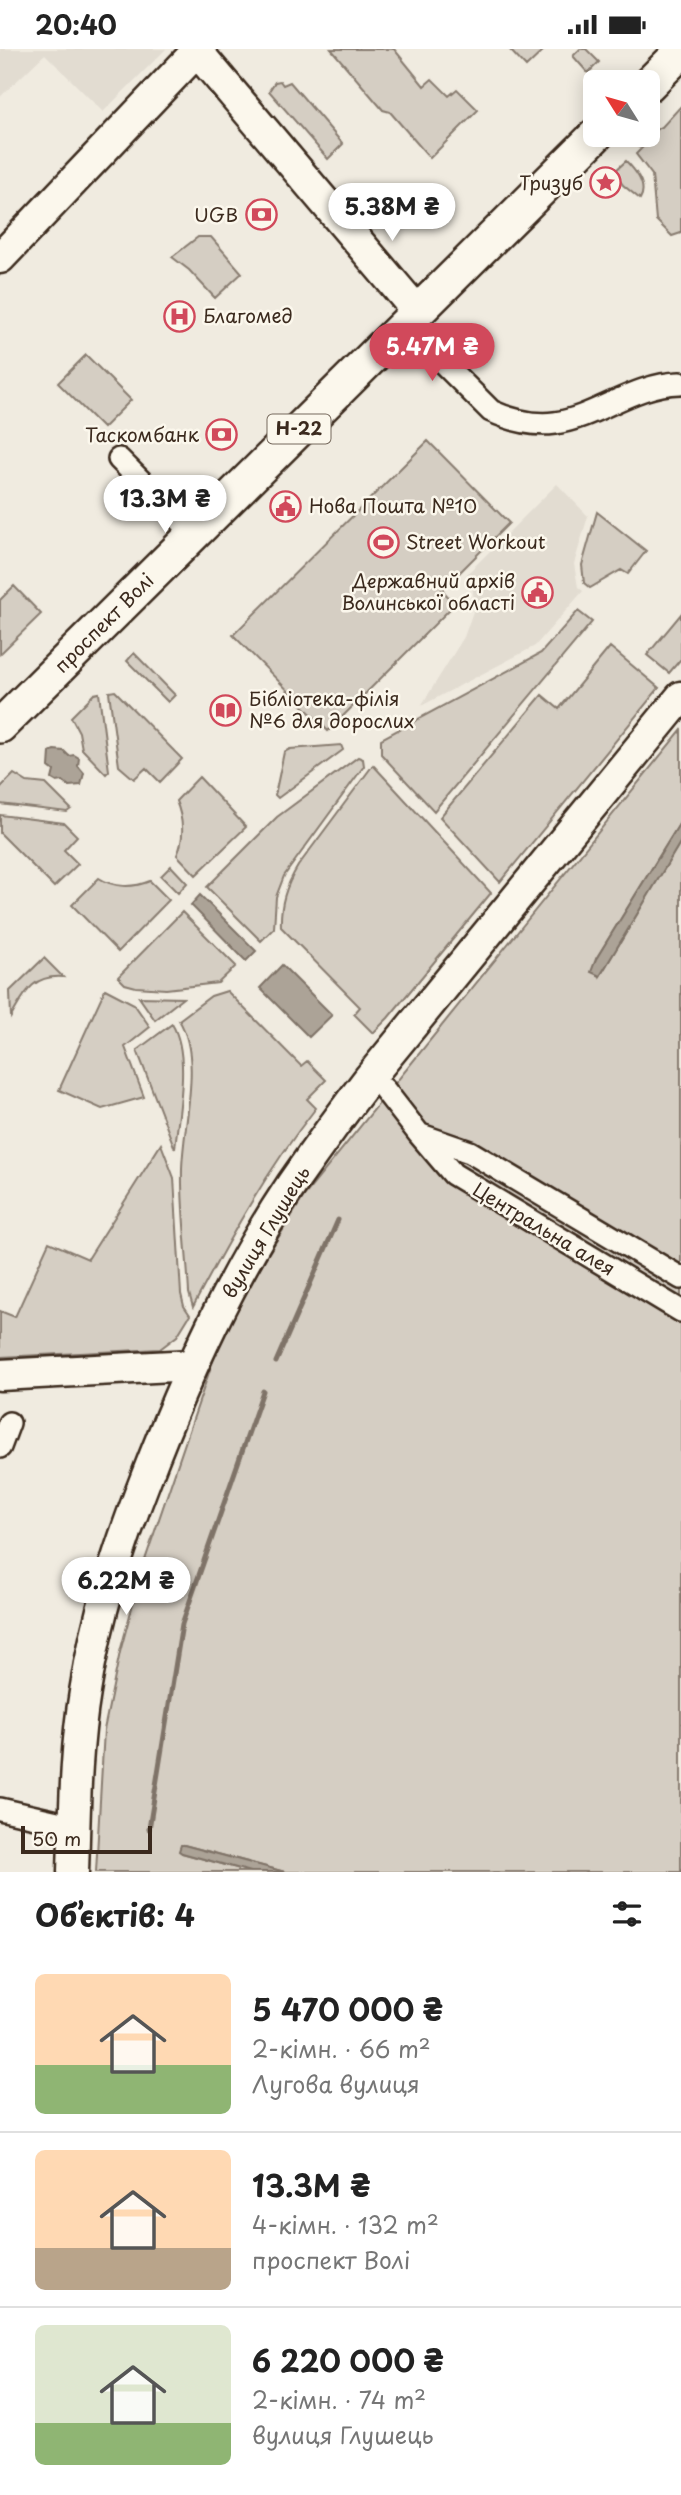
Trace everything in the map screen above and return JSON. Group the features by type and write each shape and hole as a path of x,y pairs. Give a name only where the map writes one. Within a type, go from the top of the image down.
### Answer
{"main road":[{"path":"660,73 681,52"},
{"name":"проспект Волі","path":"0,726 584,147"}],"street":[{"path":"0,258 197,50 410,318 491,411 510,419 537,424 564,421 624,396 660,385 680,383"},
{"path":"119,459 194,534"},
{"name":"вулиця Глушець","path":"73,1872 80,1722 98,1624 116,1556 192,1365 249,1256 291,1186 335,1123 681,697"},
{"name":"Центральна алея","path":"384,1089 453,1174 678,1302"},
{"name":"Центральна алея","path":"419,1134 470,1152 681,1278"},
{"path":"0,1375 192,1365"},
{"path":"0,1447 9,1423"},
{"path":"0,1809 75,1826"}],"shaded area":[{"path":"0,49 166,49 103,112 45,54 0,97"},
{"path":"331,49 394,49 424,86 432,79 449,96 457,89 478,110 430,158 390,112 383,110"},
{"path":"509,49 545,49 526,67"},
{"path":"580,49 586,49 599,62 591,70 585,70 573,56"},
{"path":"280,81 283,85 290,82 343,144 328,159 269,91 275,82"},
{"path":"681,106 681,233 672,236 656,220 652,175 636,154 642,148 639,147 660,147 662,127"},
{"path":"626,161 641,184 640,199 623,185 614,172"},
{"path":"198,237 211,237 242,273 215,298 189,270 172,257"},
{"path":"86,355 131,400 103,428 58,383"},
{"path":"428,441 509,523 442,590 455,604 328,731 233,635"},
{"path":"557,484 588,516 574,564 578,587 583,591 535,646 421,706 464,637 475,606 471,579 467,574"},
{"path":"597,512 646,551 628,574 621,570 590,588 584,583 582,565"},
{"path":"14,586 41,614 0,654 0,600"},
{"path":"578,611 592,622 434,811 381,754 381,739 541,653"},
{"path":"681,614 681,659 669,673 647,655"},
{"path":"610,647 659,688 500,882 440,817 542,695 559,709"},
{"path":"134,653 175,695 168,702 127,661"},
{"path":"115,691 182,759 160,782 146,768 134,779 119,766 109,692"},
{"path":"99,693 109,771 106,774 82,749 79,732 71,717 94,694"},
{"path":"681,730 681,821 596,959 600,976 681,841 681,1872 285,1872 184,1845 182,1853 251,1872 96,1872 104,1730 120,1652 144,1563 218,1346 262,1264 304,1196"},
{"path":"341,745 343,750 278,798 275,795 284,752 290,749"},
{"path":"54,750 79,758 78,766 84,773 81,785 69,786 63,781 52,779 54,771 49,767 50,752"},
{"path":"358,757 363,759 364,766 284,876 276,897 274,928 261,941 207,887 277,817"},
{"path":"373,765 491,893 373,1033 354,1014 360,1007 281,927 281,919 285,895 298,866"},
{"path":"14,774 27,782 46,784 71,809 67,812 0,804 0,788"},
{"path":"199,777 246,827 196,875 177,855 182,828 176,801"},
{"path":"0,815 64,823 77,836 64,850 78,864 54,887 0,833"},
{"path":"681,821 681,841 600,976 591,972 596,959"},
{"path":"171,866 187,883 178,893 161,876"},
{"path":"99,878 124,886 150,881 169,900 118,952 72,905"},
{"path":"200,895 256,951 246,961 191,905"},
{"path":"182,912 236,966 218,983 166,989 125,984 118,977"},
{"path":"44,958 63,977 37,982 25,993 11,1017 10,991"},
{"path":"282,965 332,1015 309,1037 260,988"},
{"path":"105,989 134,1004 150,1027 125,1047 144,1097 102,1109 59,1090"},
{"path":"227,991 301,1066 307,1061 326,1080 307,1099 316,1108 281,1155 250,1205 193,1307 189,1293 182,1184 191,1072 190,1053 179,1020 211,996"},
{"path":"139,997 183,998 155,1020"},
{"path":"172,1024 178,1037 182,1068 175,1149 137,1050"},
{"path":"161,1144 174,1178 181,1294 190,1315 177,1336 160,1349 0,1357 0,1311 15,1317 49,1242 88,1259"},
{"path":"181,1845 285,1872 251,1872 182,1853 179,1851"}],"waterway":[{"path":"276,1362 338,1220"},
{"path":"149,1829 182,1624 263,1391"}],"place":[{"name":"Тризуб","path":"606,183"},
{"name":"UGB","path":"261,215"},
{"name":"Благомед","path":"180,316"},
{"name":"Таскомбанк","path":"222,435"},
{"name":"Нова Пошта №10","path":"286,506"},
{"name":"Street Workout","path":"383,542"},
{"name":"Державний архів Волинської області","path":"538,592"},
{"name":"Бібліотека-філія №6 для дорослих","path":"226,710"}]}
